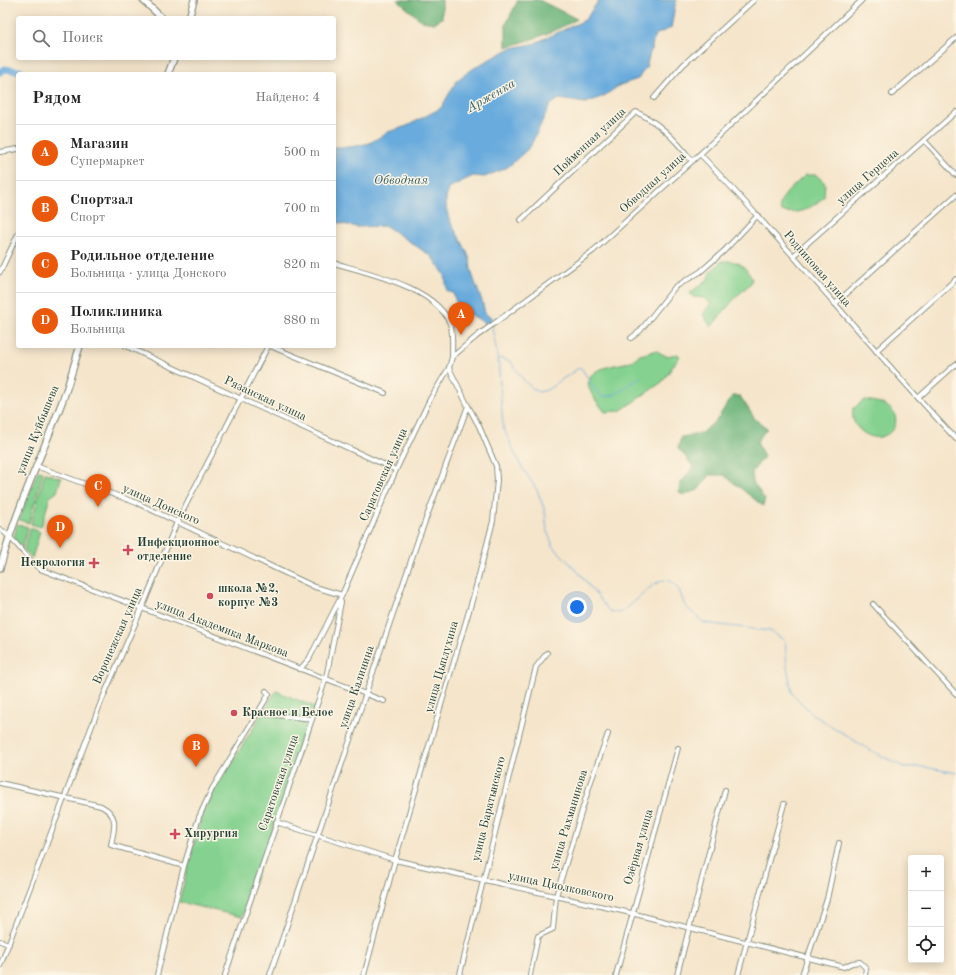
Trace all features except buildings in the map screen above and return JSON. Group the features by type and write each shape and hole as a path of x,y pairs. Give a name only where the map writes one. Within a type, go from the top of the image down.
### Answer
{"street":[{"path":"143,0 160,16"},
{"path":"190,16 194,0"},
{"path":"654,98 683,65 754,0"},
{"name":"Обводная улица","path":"452,357 477,336 593,251 700,154 862,0"},
{"path":"892,94 956,38"},
{"path":"169,72 173,60"},
{"name":"Пойменная улица","path":"521,220 636,112 650,118 678,143 692,161"},
{"name":"улица Герцена","path":"792,256 956,112"},
{"path":"924,140 956,175"},
{"path":"0,152 16,149"},
{"name":"Родниковая улица","path":"700,154 758,215 792,256 956,439"},
{"path":"835,304 956,195"},
{"path":"631,338 640,331 675,288 700,272 724,251 758,215"},
{"path":"0,272 16,238"},
{"path":"336,264 377,276 416,291 432,301 445,313 451,327 452,357 449,368"},
{"path":"876,351 956,279"},
{"name":"улица Куйбышева","path":"0,568 9,535 63,400 79,348"},
{"name":"Рязанская улица","path":"130,348 396,470"},
{"name":"Воронежская улица","path":"0,966 101,702 177,522 268,348"},
{"path":"274,348 385,393"},
{"path":"918,398 956,364"},
{"name":"улица Цыплухина","path":"364,975 395,860 444,700 493,520 497,480 496,466 479,426 449,368"},
{"name":"Саратовская улица","path":"300,669 309,659 342,595 396,470 436,388 449,368"},
{"name":"улица Калинина","path":"270,975 419,536 468,406"},
{"name":"улица Донского","path":"36,466 137,503 315,587 342,595"},
{"name":"улица Академика Маркова","path":"0,529 9,535 25,556 40,569 384,701"},
{"name":"Саратовская улица","path":"225,975 326,678 342,595"},
{"path":"873,604 956,694"},
{"name":"улица Баратынского","path":"460,974 536,667 547,653"},
{"path":"157,975 184,866 199,817 206,800 259,713 269,694 266,691"},
{"path":"259,713 312,719"},
{"name":"улица Рахманинова","path":"530,975 538,936 553,929 556,896 590,784 608,734"},
{"name":"Озёрная улица","path":"616,975 631,913 678,748"},
{"path":"0,783 101,806 110,811 115,821 111,845 184,866"},
{"path":"677,975 725,790"},
{"path":"738,975 784,804"},
{"name":"улица Циолковского","path":"276,822 395,860 482,881 631,913 844,967 852,962 860,962 866,968 865,975"},
{"path":"802,975 827,899 839,843"},
{"path":"0,941 8,944"}],"green space":[{"path":"397,0 442,0 442,18 434,23 422,21"},
{"path":"518,0 539,0 577,19 543,35 506,47 506,24"},
{"path":"805,175 816,175 825,183 824,197 809,208 798,212 781,211 780,206 784,197"},
{"path":"722,261 737,262 746,269 752,279 750,284 736,297 711,327 703,314 711,303 704,298 693,297 690,293 708,279 710,272"},
{"path":"655,350 666,356 678,354 680,356 662,382 620,411 605,412 592,395 589,388 588,382 590,377 595,372 603,368 629,362 642,354"},
{"path":"732,396 740,396 755,419 767,428 757,442 764,457 752,472 753,482 765,500 763,506 724,475 710,475 698,490 684,495 679,493 680,484 693,467 678,449 681,437 700,434 716,421"},
{"path":"864,400 882,404 892,411 896,419 894,427 888,433 880,437 870,436 857,427 853,420 853,409"},
{"path":"38,471 43,472 29,523 19,520"},
{"path":"45,473 61,478 57,492 50,497 41,527 31,524"},
{"path":"17,524 28,527 22,548 14,538"},
{"path":"30,528 40,532 32,558 24,550"},
{"path":"276,691 315,707 242,917 179,902 203,812"}],"water":[{"name":"Обводная","path":"599,0 676,0 671,28 655,35 646,67 638,79 620,85 604,96 586,103 559,99 550,105 530,147 508,167 485,177 473,176 448,188 446,208 448,217 470,258 472,275 485,314 491,317 490,323 485,324 462,310 453,293 447,291 445,275 431,256 386,226 357,227 336,222 336,147 351,147 370,143 388,132 407,126 441,108 457,80 477,66 511,48 533,44 585,20"}],"waterway":[{"name":"Арженка","path":"0,72 4,69 22,72"},
{"path":"492,327 498,358 503,427 520,464 537,490 545,511 547,531 553,546 579,573 609,611 619,613 624,611 654,584 664,580 672,582 679,590 685,606 704,623 770,631 785,641 787,667 792,693 812,714 868,749 904,767 924,767 956,773"},
{"path":"498,358 510,361 525,382 538,392 547,390 580,367 595,390 603,397 614,395 641,377"}],"place":[{"name":"Магазин","path":"461,335"},
{"name":"Родильное отделение","path":"98,507"},
{"name":"Поликлиника","path":"60,548"},
{"name":"Инфекционное отделение","path":"128,550"},
{"name":"Неврология","path":"94,563"},
{"name":"школа №2, корпус №3","path":"210,596"},
{"name":"Красное и Белое","path":"234,713"},
{"name":"Спортзал","path":"196,767"},
{"name":"Хирургия","path":"175,834"}]}
